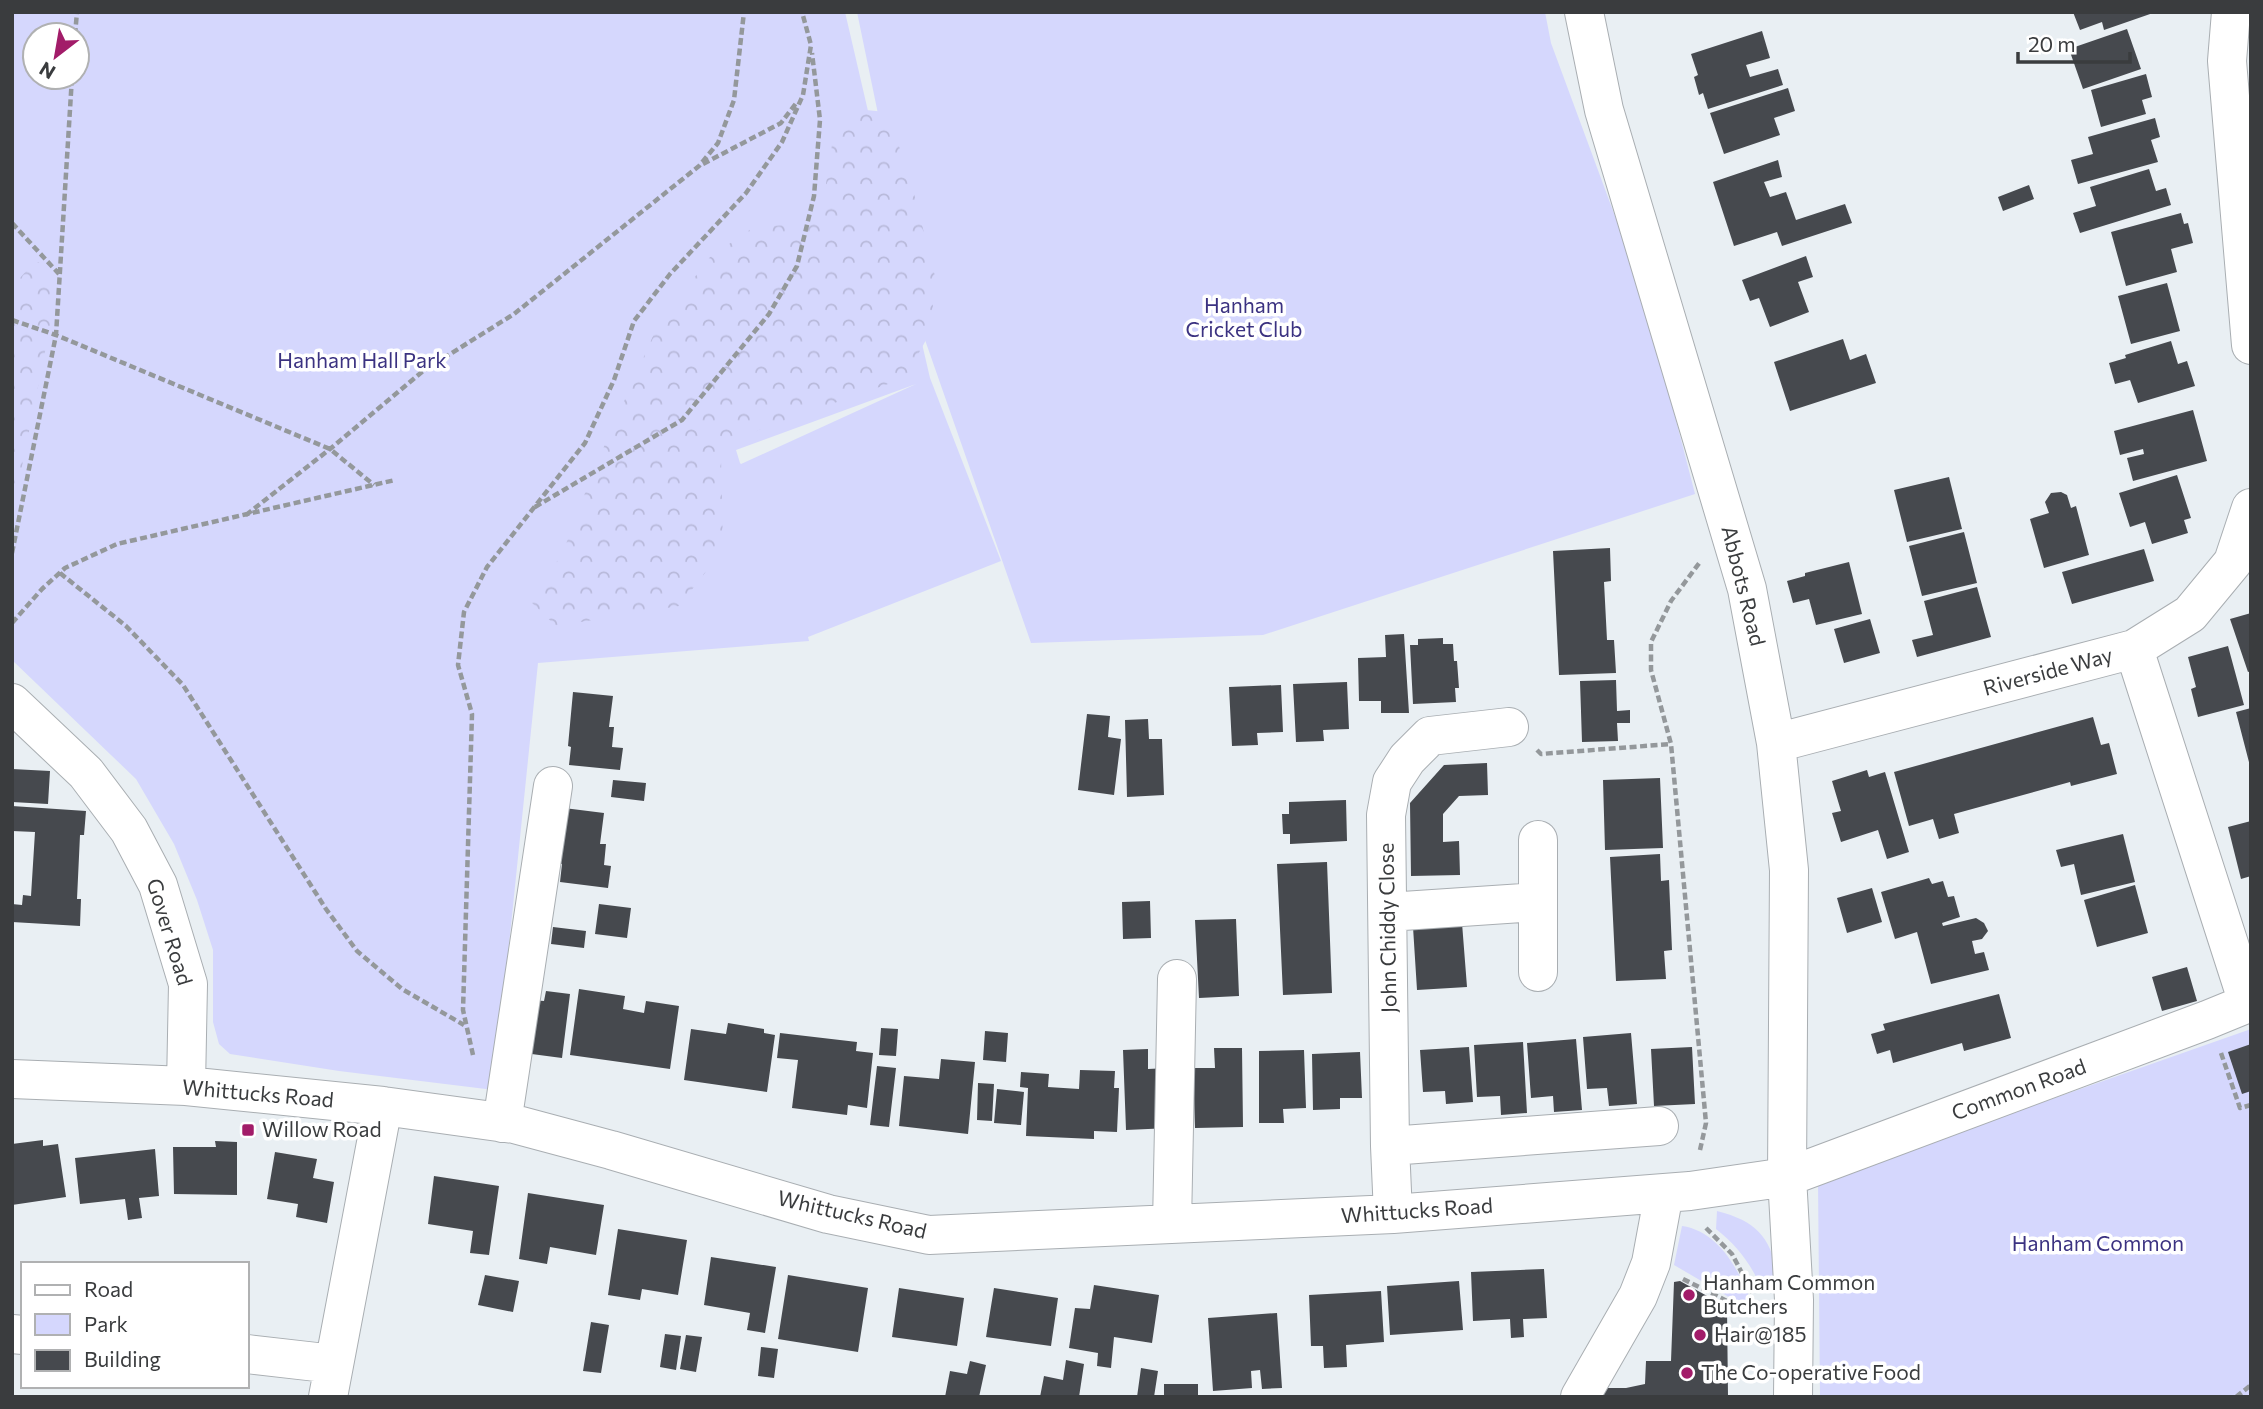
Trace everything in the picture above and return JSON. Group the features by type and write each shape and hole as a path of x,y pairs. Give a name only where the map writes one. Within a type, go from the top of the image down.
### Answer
{"street":[{"name":"Abbots Road","path":"1584,12 1604,110 1747,589 1776,743 1789,870 1787,1177 1794,1300 1793,1397"},
{"path":"2231,12 2227,61 2251,345"},
{"name":"Riverside Way","path":"1776,743 2134,649 2190,614 2233,562 2251,508"},
{"path":"2134,649 2249,1002"},
{"name":"Gover Road","path":"12,703 86,773 129,830 158,885 187,984 186,1086"},
{"name":"John Chiddy Close","path":"1394,1214 1390,1146 1387,815 1392,782 1407,759 1430,736 1509,727"},
{"path":"502,1123 553,786"},
{"path":"1538,840 1538,972"},
{"path":"1388,912 1538,902"},
{"path":"1172,1224 1177,979"},
{"name":"Common Road","path":"1787,1177 2249,1002"},
{"name":"Whittucks Road","path":"12,1079 186,1086 383,1106 502,1123 611,1150 828,1214 929,1235 1394,1214 1677,1192 1787,1177"},
{"path":"248,1354 331,1380 383,1106"},
{"path":"1390,1146 1659,1126"},
{"path":"1580,1397 1639,1296 1677,1192"}],"path":[{"path":"699,166 718,143 734,100 744,12"},
{"path":"533,508 682,420 769,314 797,266 814,196 820,120 811,45 802,12"},
{"path":"476,1060 471,1051 463,1010 472,714 458,665 464,612 487,567 585,443 614,380 634,320 670,274 746,194 782,142 803,95 811,45"},
{"path":"12,553 56,335 71,91"},
{"path":"246,514 330,449 423,371 514,314 699,166 781,123 803,95"},
{"path":"12,223 60,275"},
{"path":"12,320 56,335 330,449 374,485"},
{"path":"12,623 41,589 60,573 90,555 117,544 395,480"},
{"path":"1697,550 1700,562 1671,601 1651,642 1651,670 1671,744 1706,1123 1677,1192 1703,1226 1732,1254 1757,1303 1794,1300"},
{"path":"60,573 127,625 183,685 326,909 358,951 402,989 465,1025"},
{"path":"1509,727 1541,754 1671,744"},
{"path":"2207,1020 2240,1108 2251,1105"},
{"path":"2236,1397 2251,1385"}],"green space":[{"name":"Hanham Hall Park","path":"12,12 845,12 930,378 1001,561 808,637 809,641 538,663 494,1090 339,1071 230,1054 219,1044 213,1022 213,950 197,900 174,844 136,779 12,660","holes":["916,384 741,464 736,450"]},
{"name":"Hanham Cricket Club","path":"857,12 1545,12 1551,43 1643,292 1695,494 1263,635 1031,643 924,337"},
{"path":"846,108 886,112 908,170 935,276 931,331 905,378 758,430 721,458 723,550 679,606 556,626 531,602 563,552 594,469 657,327 710,257 754,227 820,223 833,138"},
{"path":"35,261 52,268 52,317 12,516 12,317 20,278"},
{"name":"Hanham Common","path":"2251,1029 2251,1397 1820,1397 1818,1181"},
{"path":"1717,1211 1744,1221 1762,1235 1772,1255 1779,1282 1759,1283 1741,1253 1716,1229"},
{"path":"1682,1226 1695,1229 1716,1243 1733,1264 1750,1300 1734,1300 1674,1265"}],"building":[{"path":"2073,12 2153,13 2104,30 2102,22 2080,30"},
{"path":"2127,29 2141,69 2083,89 2069,49"},
{"path":"1762,31 1770,58 1746,65 1750,77 1778,69 1783,85 1708,109 1703,93 1699,95 1694,77 1698,75 1691,54"},
{"path":"2146,74 2152,97 2142,100 2146,114 2101,127 2091,90"},
{"path":"1788,88 1795,111 1774,118 1780,135 1724,154 1710,113"},
{"path":"2155,118 2160,137 2151,140 2158,162 2078,184 2071,160 2093,154 2088,137"},
{"path":"1778,160 1782,177 1764,182 1770,197 1786,192 1796,220 1845,204 1852,223 1782,246 1777,232 1734,246 1713,182"},
{"path":"2149,169 2156,191 2166,188 2171,205 2080,233 2073,213 2096,206 2090,187"},
{"path":"2029,185 2034,199 2003,211 1998,197"},
{"path":"2181,213 2184,224 2188,223 2193,243 2171,249 2177,272 2126,286 2111,232"},
{"path":"1806,256 1813,277 1798,282 1809,312 1770,327 1759,298 1750,301 1742,280"},
{"path":"2167,283 2180,331 2131,344 2118,296"},
{"path":"1843,339 1850,360 1866,354 1876,383 1790,411 1774,362"},
{"path":"2171,341 2178,364 2187,361 2195,386 2138,403 2130,380 2115,384 2109,363 2126,358 2125,355"},
{"path":"2193,410 2207,461 2133,481 2127,458 2144,454 2143,449 2120,455 2114,431"},
{"path":"2177,475 2191,518 2184,520 2188,533 2152,544 2145,522 2130,527 2119,493"},
{"path":"1949,477 1962,529 1907,542 1894,490"},
{"path":"2061,492 2067,495 2071,508 2076,506 2089,555 2044,568 2030,519 2049,513 2045,502 2051,493"},
{"path":"1964,532 1977,583 1922,596 1909,546"},
{"path":"1610,548 1611,581 1604,582 1607,640 1614,640 1616,673 1559,675 1553,551"},
{"path":"2144,549 2154,581 2072,604 2062,572"},
{"path":"1849,562 1862,614 1816,625 1809,599 1793,603 1787,581 1805,576 1805,573"},
{"path":"1977,587 1991,637 1917,657 1912,640 1933,635 1924,601"},
{"path":"2251,613 2251,671 2248,672 2230,619"},
{"path":"1870,619 1880,653 1844,663 1834,629"},
{"path":"1404,634 1409,713 1381,713 1381,701 1359,701 1358,658 1386,657 1385,635"},
{"path":"1443,638 1443,644 1453,644 1454,661 1457,661 1459,688 1455,688 1456,702 1413,704 1410,645 1418,645 1418,639"},
{"path":"2228,646 2244,705 2198,717 2191,689 2196,687 2188,657"},
{"path":"1616,680 1617,711 1630,710 1630,723 1617,723 1618,741 1582,742 1580,681"},
{"path":"1347,682 1349,729 1323,730 1324,741 1296,742 1293,684"},
{"path":"1281,685 1283,732 1257,733 1258,745 1232,746 1229,687"},
{"path":"573,692 613,696 609,727 614,727 612,747 623,748 620,770 569,765"},
{"path":"2251,708 2251,766 2250,766 2236,712"},
{"path":"1087,714 1110,716 1108,737 1121,739 1114,795 1078,790"},
{"path":"2093,717 2101,745 2109,743 2117,774 2071,786 2070,782 1954,814 1959,833 1939,839 1933,819 1909,826 1894,772"},
{"path":"1148,719 1149,739 1162,739 1164,795 1127,797 1125,720"},
{"path":"1487,763 1488,795 1459,796 1443,814 1443,842 1459,841 1460,875 1411,876 1410,803 1444,765"},
{"path":"12,769 50,771 48,804 12,802"},
{"path":"1867,770 1869,777 1885,772 1909,852 1887,859 1878,830 1841,842 1832,813 1841,811 1832,781"},
{"path":"1660,778 1663,848 1605,850 1603,780"},
{"path":"613,780 646,783 644,801 611,797"},
{"path":"1346,800 1347,841 1290,844 1290,834 1283,834 1282,814 1289,814 1289,802"},
{"path":"12,806 86,811 84,835 80,835 77,899 81,899 80,926 12,922 12,904 22,905 23,895 31,896 35,832 12,831"},
{"path":"564,808 604,813 600,844 606,844 604,865 611,866 608,888 560,882 562,864 558,863"},
{"path":"2251,821 2251,876 2241,879 2228,827"},
{"path":"2123,834 2135,882 2081,895 2074,864 2061,867 2056,850"},
{"path":"1660,854 1661,881 1669,880 1672,950 1664,951 1666,979 1616,981 1610,857"},
{"path":"1327,862 1332,993 1283,995 1277,864"},
{"path":"1929,878 1932,884 1943,881 1948,897 1954,896 1960,917 1942,923 1943,926 1976,918 1984,923 1988,931 1982,939 1972,941 1975,954 1984,952 1989,970 1931,984 1917,932 1895,939 1881,892"},
{"path":"2135,885 2148,933 2097,947 2084,900"},
{"path":"1872,888 1882,922 1847,933 1837,898"},
{"path":"1150,901 1151,938 1123,939 1122,902"},
{"path":"599,904 631,908 627,938 595,934"},
{"path":"1236,919 1239,996 1199,998 1195,920"},
{"path":"1462,923 1467,987 1417,990 1413,927"},
{"path":"553,927 586,931 584,948 551,944"},
{"path":"2187,967 2197,1001 2162,1011 2152,977"},
{"path":"579,989 625,996 623,1009 644,1013 646,1001 679,1006 670,1069 570,1055"},
{"path":"546,991 570,994 562,1058 524,1053 531,1000 544,1001"},
{"path":"1999,994 2011,1038 1964,1051 1962,1043 1893,1063 1890,1050 1877,1054 1871,1034 1885,1030 1883,1024"},
{"path":"728,1023 764,1029 764,1033 775,1035 767,1092 684,1080 691,1029 726,1034"},
{"path":"881,1028 898,1029 896,1056 879,1055"},
{"path":"985,1031 1008,1033 1006,1062 983,1060"},
{"path":"780,1033 857,1042 856,1051 873,1053 867,1108 848,1105 847,1115 792,1108 798,1060 777,1058"},
{"path":"1631,1033 1637,1104 1609,1106 1607,1088 1587,1089 1583,1037"},
{"path":"1576,1039 1582,1110 1554,1112 1553,1096 1531,1098 1527,1043"},
{"path":"1523,1042 1527,1113 1501,1115 1500,1096 1477,1097 1474,1045"},
{"path":"2251,1044 2251,1091 2242,1094 2228,1052"},
{"path":"1469,1047 1473,1102 1446,1104 1445,1091 1423,1092 1420,1050"},
{"path":"1692,1047 1695,1104 1654,1106 1651,1049"},
{"path":"1214,1048 1242,1048 1243,1127 1195,1128 1193,1068 1215,1068"},
{"path":"1148,1049 1148,1069 1168,1068 1170,1128 1126,1130 1123,1050"},
{"path":"1304,1050 1306,1108 1283,1109 1284,1123 1259,1123 1259,1051"},
{"path":"1360,1052 1362,1098 1340,1098 1340,1109 1313,1110 1312,1054"},
{"path":"941,1059 975,1062 968,1134 899,1126 904,1076 939,1079"},
{"path":"877,1066 896,1068 889,1127 870,1125"},
{"path":"1080,1070 1115,1071 1114,1088 1119,1088 1117,1132 1094,1131 1094,1139 1026,1136 1028,1088 1020,1087 1021,1072 1049,1074 1048,1087 1079,1089"},
{"path":"978,1083 994,1084 992,1121 977,1120"},
{"path":"997,1089 1024,1092 1021,1125 994,1123"},
{"path":"43,1140 43,1146 58,1144 66,1197 12,1205 12,1144"},
{"path":"215,1141 237,1142 237,1195 174,1194 173,1147 216,1147"},
{"path":"155,1149 159,1196 139,1198 142,1218 128,1220 125,1199 80,1204 75,1158"},
{"path":"275,1152 317,1159 313,1178 334,1182 327,1223 296,1217 298,1204 267,1199"},
{"path":"434,1176 499,1186 489,1255 470,1253 473,1231 428,1224"},
{"path":"528,1193 604,1205 596,1255 550,1247 547,1264 519,1259"},
{"path":"618,1229 687,1240 678,1295 642,1289 640,1300 608,1295"},
{"path":"711,1257 776,1267 765,1333 747,1330 750,1313 704,1305"},
{"path":"1544,1269 1547,1318 1523,1319 1524,1337 1511,1338 1510,1319 1473,1321 1471,1272"},
{"path":"485,1275 519,1281 513,1312 478,1305"},
{"path":"788,1275 868,1288 858,1352 778,1339"},
{"path":"1459,1281 1463,1330 1390,1335 1387,1286"},
{"path":"1680,1281 1727,1307 1728,1397 1595,1397 1595,1388 1626,1388 1645,1384 1646,1361 1671,1361 1674,1282"},
{"path":"1094,1285 1159,1295 1152,1343 1114,1337 1111,1368 1097,1366 1098,1353 1069,1348 1075,1308 1090,1309"},
{"path":"899,1288 964,1298 957,1346 892,1337"},
{"path":"994,1288 1058,1298 1051,1346 986,1337"},
{"path":"1381,1291 1384,1342 1346,1345 1347,1367 1324,1368 1323,1346 1311,1346 1309,1295"},
{"path":"1277,1313 1282,1388 1262,1389 1260,1370 1251,1371 1252,1388 1213,1391 1208,1318"},
{"path":"591,1322 609,1325 601,1373 583,1371"},
{"path":"665,1334 681,1336 676,1370 660,1367"},
{"path":"686,1335 702,1337 696,1372 680,1369"},
{"path":"761,1347 778,1349 774,1378 758,1376"},
{"path":"1066,1360 1084,1364 1079,1397 1040,1397 1044,1376 1063,1380"},
{"path":"970,1361 986,1365 979,1397 945,1397 950,1371 967,1374"},
{"path":"1141,1368 1158,1371 1154,1397 1137,1397"},
{"path":"1164,1384 1198,1384 1198,1397 1164,1397"}],"place":[{"name":"Willow Road","path":"248,1130"},
{"name":"Hanham Common Butchers","path":"1689,1295"},
{"name":"Hair@185","path":"1700,1335"},
{"name":"The Co-operative Food","path":"1687,1373"}]}
